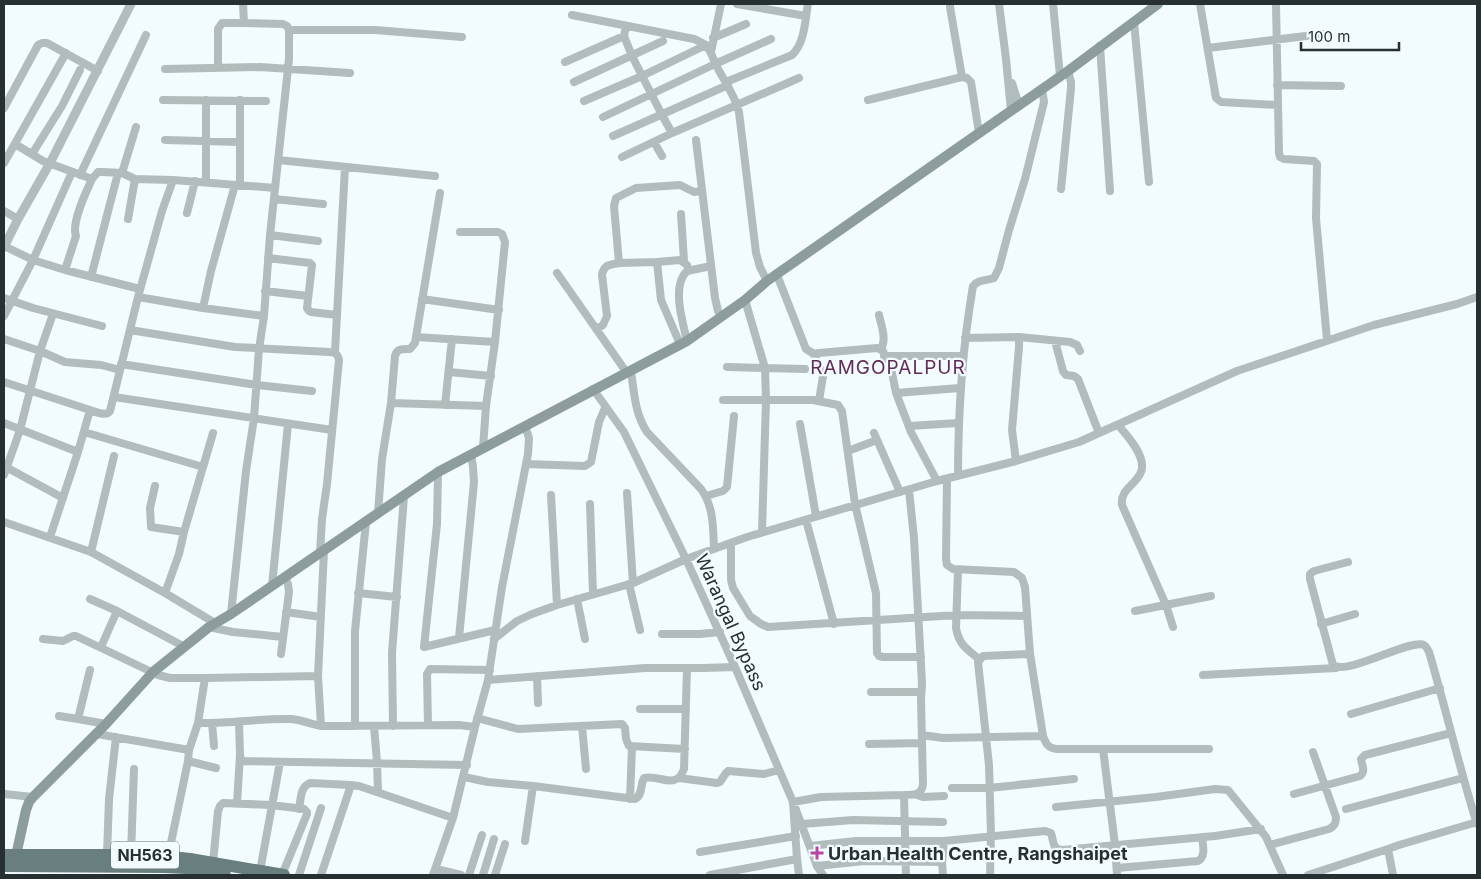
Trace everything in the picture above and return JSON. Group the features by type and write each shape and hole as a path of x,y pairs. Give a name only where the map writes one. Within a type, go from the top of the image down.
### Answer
{"highway":[{"name":"NH563","path":"9,866 107,855 131,855 168,857 283,875"},
{"name":"NH563","path":"9,866 81,871 164,867 187,868 224,875"}],"main road":[{"path":"9,866 29,802 97,734 153,672 184,646 212,625 231,614 438,472 684,343 746,300 767,281 777,276 1041,90 1158,4"}],"street":[{"path":"131,4 87,93 4,246 33,260 139,293 203,308 264,316"},
{"path":"243,4 244,23"},
{"path":"711,52 721,4"},
{"path":"737,4 806,16"},
{"path":"612,136 792,55 800,44 808,4"},
{"path":"950,4 962,77"},
{"path":"998,4 1015,108"},
{"path":"1054,4 1064,73 1071,82 1062,189"},
{"path":"1200,4 1215,94 1218,100 1221,102 1278,105"},
{"path":"1276,4 1280,157 1284,159 1314,161 1317,164 1316,225 1327,340"},
{"path":"572,15 694,39 706,45 740,112 756,253 767,281"},
{"path":"1134,22 1149,182"},
{"path":"218,67 218,29 222,23 283,24 287,26 289,30 288,68 270,235 254,418 244,489 231,614"},
{"path":"713,38 746,24"},
{"path":"626,26 624,36 632,56 672,133"},
{"path":"289,30 375,30 462,37"},
{"path":"1208,48 1322,34"},
{"path":"80,175 146,35"},
{"path":"565,62 624,36"},
{"path":"603,117 771,39"},
{"path":"574,82 663,40"},
{"path":"4,108 38,45 42,43 47,43 98,71"},
{"path":"584,101 706,45"},
{"path":"1100,46 1110,191"},
{"path":"4,163 66,53"},
{"path":"165,69 218,67 288,68 350,72"},
{"path":"32,154 62,106 80,70"},
{"path":"868,100 962,77 967,78 971,82 979,133"},
{"path":"622,157 672,133 799,78"},
{"path":"1012,83 1015,108"},
{"path":"1277,84 1341,86"},
{"path":"72,85 87,93"},
{"path":"958,476 960,388 965,338 974,286 980,281 994,278 999,268 1035,142 1044,99 1041,90"},
{"path":"163,100 266,101"},
{"path":"206,100 206,182"},
{"path":"203,308 211,271 238,185 240,100"},
{"path":"90,277 120,173 136,127"},
{"path":"165,140 240,142"},
{"path":"696,140 716,304 722,317"},
{"path":"654,142 662,156"},
{"path":"14,144 43,161 92,179"},
{"path":"278,160 435,176"},
{"path":"335,352 345,167"},
{"path":"4,316 7,300 33,260 72,172"},
{"path":"65,270 76,236 74,231 81,205 92,179 98,172 120,173 135,179 206,182 275,188"},
{"path":"128,219 135,179"},
{"path":"4,382 108,414 162,210 173,180"},
{"path":"187,213 195,182"},
{"path":"619,263 614,206 616,198 636,188 680,186 694,192 702,191"},
{"path":"378,513 382,459 391,403 396,352 413,347 416,337 440,193"},
{"path":"274,199 323,204"},
{"path":"4,211 18,219"},
{"path":"680,214 684,261 691,270"},
{"path":"460,232 498,232 505,238 499,310 486,406 483,448"},
{"path":"270,235 318,241"},
{"path":"268,258 310,263 312,265 306,305 309,311 337,315"},
{"path":"596,329 603,325 606,316 602,275 605,266 619,263 684,261"},
{"path":"657,262 661,300 684,343"},
{"path":"684,343 679,301 682,279 687,271 711,266"},
{"path":"557,273 629,372 638,416 646,432 706,496 711,510 714,549"},
{"path":"777,276 806,349 814,354 882,352 963,356"},
{"path":"265,291 308,296"},
{"path":"494,639 517,622 532,614 631,583 686,559 762,532 855,504 1016,461 1079,442 1236,371 1374,325 1458,304 1477,297"},
{"path":"7,300 102,326"},
{"path":"422,300 499,310"},
{"path":"746,300 765,368 766,400 762,532"},
{"path":"53,314 40,351 20,430 5,470 63,498"},
{"path":"879,315 884,339 882,352 892,373 896,393 911,432 937,481"},
{"path":"130,330 213,344 259,349 335,352 339,356 322,519 318,676 321,726"},
{"path":"416,337 495,342"},
{"path":"965,338 1019,337 1055,340 1075,343 1080,351"},
{"path":"1016,461 1012,430 1019,337"},
{"path":"4,339 65,362 312,391"},
{"path":"445,405 452,339"},
{"path":"1055,340 1063,371 1066,375 1074,376 1078,379 1099,433"},
{"path":"814,354 823,376 820,401"},
{"path":"727,367 805,369"},
{"path":"448,372 491,376"},
{"path":"896,393 960,388"},
{"name":"Warangal Bypass","path":"593,390 624,432 686,559 736,667 794,802 817,866 823,875"},
{"path":"114,397 332,430"},
{"path":"723,400 820,401 840,408 855,504 875,585 877,600 876,648 879,656 883,657 921,657"},
{"path":"391,403 486,406"},
{"path":"526,464 585,466 589,464 599,422 605,408"},
{"path":"50,537 90,410"},
{"path":"706,496 723,492 727,487 734,416"},
{"path":"909,426 958,423"},
{"path":"4,424 78,452"},
{"path":"272,586 288,424"},
{"path":"800,424 816,516"},
{"path":"1118,424 1133,442 1142,464 1142,472 1123,495 1122,505 1166,605 1173,627"},
{"path":"461,875 434,872 453,818 488,680 510,540 526,464 528,438 525,426"},
{"path":"84,432 203,467"},
{"path":"165,593 179,554 213,433"},
{"path":"848,451 876,436 900,492"},
{"path":"459,638 474,482 471,454"},
{"path":"91,552 114,456"},
{"path":"438,472 437,524 424,647 495,630"},
{"path":"947,479 947,565 958,570 1014,572 1022,578 1025,587 1030,654 1043,736 1047,746 1051,748 1103,749 1209,749"},
{"path":"155,486 150,508 151,527 184,532"},
{"path":"909,490 914,538 922,683 923,784 917,795"},
{"path":"627,493 631,583 640,630"},
{"path":"551,495 557,605"},
{"path":"393,726 392,653 404,496"},
{"path":"590,504 593,594"},
{"path":"806,520 834,624"},
{"path":"4,522 91,552 165,593 212,625 233,632 283,638"},
{"path":"355,726 355,632 366,522"},
{"path":"731,543 731,580 738,596 755,621 768,627 957,615 1027,616"},
{"path":"1336,668 1331,661 1310,574 1314,571 1348,562"},
{"path":"958,570 956,628 958,638 979,659"},
{"path":"281,654 289,592 285,577"},
{"path":"358,594 397,597"},
{"path":"1135,612 1211,596"},
{"path":"90,599 184,646"},
{"path":"576,599 585,639"},
{"path":"101,647 117,611"},
{"path":"286,612 321,617"},
{"path":"1321,624 1355,614"},
{"path":"662,634 720,632"},
{"path":"43,640 64,641 76,636 158,675 170,678 318,676"},
{"path":"1203,675 1339,668 1420,644 1424,645 1429,652 1477,823 1398,844 1308,875"},
{"path":"979,659 983,656 1030,654"},
{"path":"979,659 978,668 989,765 990,875"},
{"path":"488,680 646,668 736,667"},
{"path":"679,778 684,769 687,668"},
{"path":"428,725 427,674 430,669 490,670"},
{"path":"78,719 90,670"},
{"path":"537,676 538,703"},
{"path":"168,857 189,750 198,723 205,678"},
{"path":"1351,714 1440,688"},
{"path":"871,692 922,692"},
{"path":"640,709 686,709"},
{"path":"59,716 106,724"},
{"path":"477,718 518,729 622,724 625,728 627,744 632,747 685,749"},
{"path":"198,723 294,720 321,726 459,725 475,727"},
{"path":"237,803 240,755 239,722"},
{"path":"212,723 214,746"},
{"path":"374,726 378,792"},
{"path":"582,726 586,769"},
{"path":"97,734 189,750"},
{"path":"1294,794 1362,774 1364,769 1361,759 1365,755 1451,734"},
{"path":"869,744 943,738 1043,736"},
{"path":"107,855 109,798 116,737"},
{"path":"630,799 632,747"},
{"path":"1103,749 1117,872 1201,860 1203,857 1202,837"},
{"path":"1270,844 1330,829 1336,822 1336,817 1313,752"},
{"path":"240,755 243,761 466,765"},
{"path":"188,761 216,768"},
{"path":"260,871 280,762"},
{"path":"131,855 134,769"},
{"path":"464,777 488,782 635,799 640,795 644,778 648,777 669,780 679,778 717,783 720,782 728,771 764,774 779,770"},
{"path":"952,788 990,788 1074,778"},
{"path":"1346,809 1463,778"},
{"path":"299,808 303,789 307,784 351,785 378,792 453,818"},
{"path":"321,875 351,785"},
{"path":"525,841 533,786"},
{"path":"1056,807 1222,788 1233,794 1261,829 1284,875"},
{"path":"4,794 33,797"},
{"path":"904,795 906,875"},
{"path":"799,875 794,802 821,797 944,796"},
{"path":"213,863 220,806 223,803 271,805 306,810 307,814 283,875"},
{"path":"299,875 321,808"},
{"path":"802,824 853,820 943,822"},
{"path":"810,846 856,841 944,841 991,835 1049,832 1051,833 1054,847 1060,850 1202,837 1261,829"},
{"path":"469,875 482,835"},
{"path":"700,852 796,836"},
{"path":"483,875 494,840"},
{"path":"943,875 944,841"},
{"path":"495,875 505,844"},
{"path":"1388,849 1393,875"},
{"path":"710,875 742,873 797,859"},
{"path":"817,866 864,862 942,862"}],"place":[{"name":"Urban Health Centre, Rangshaipet","path":"817,853"}],"district":[{"name":"RAMGOPALPUR","path":"888,367"}]}
